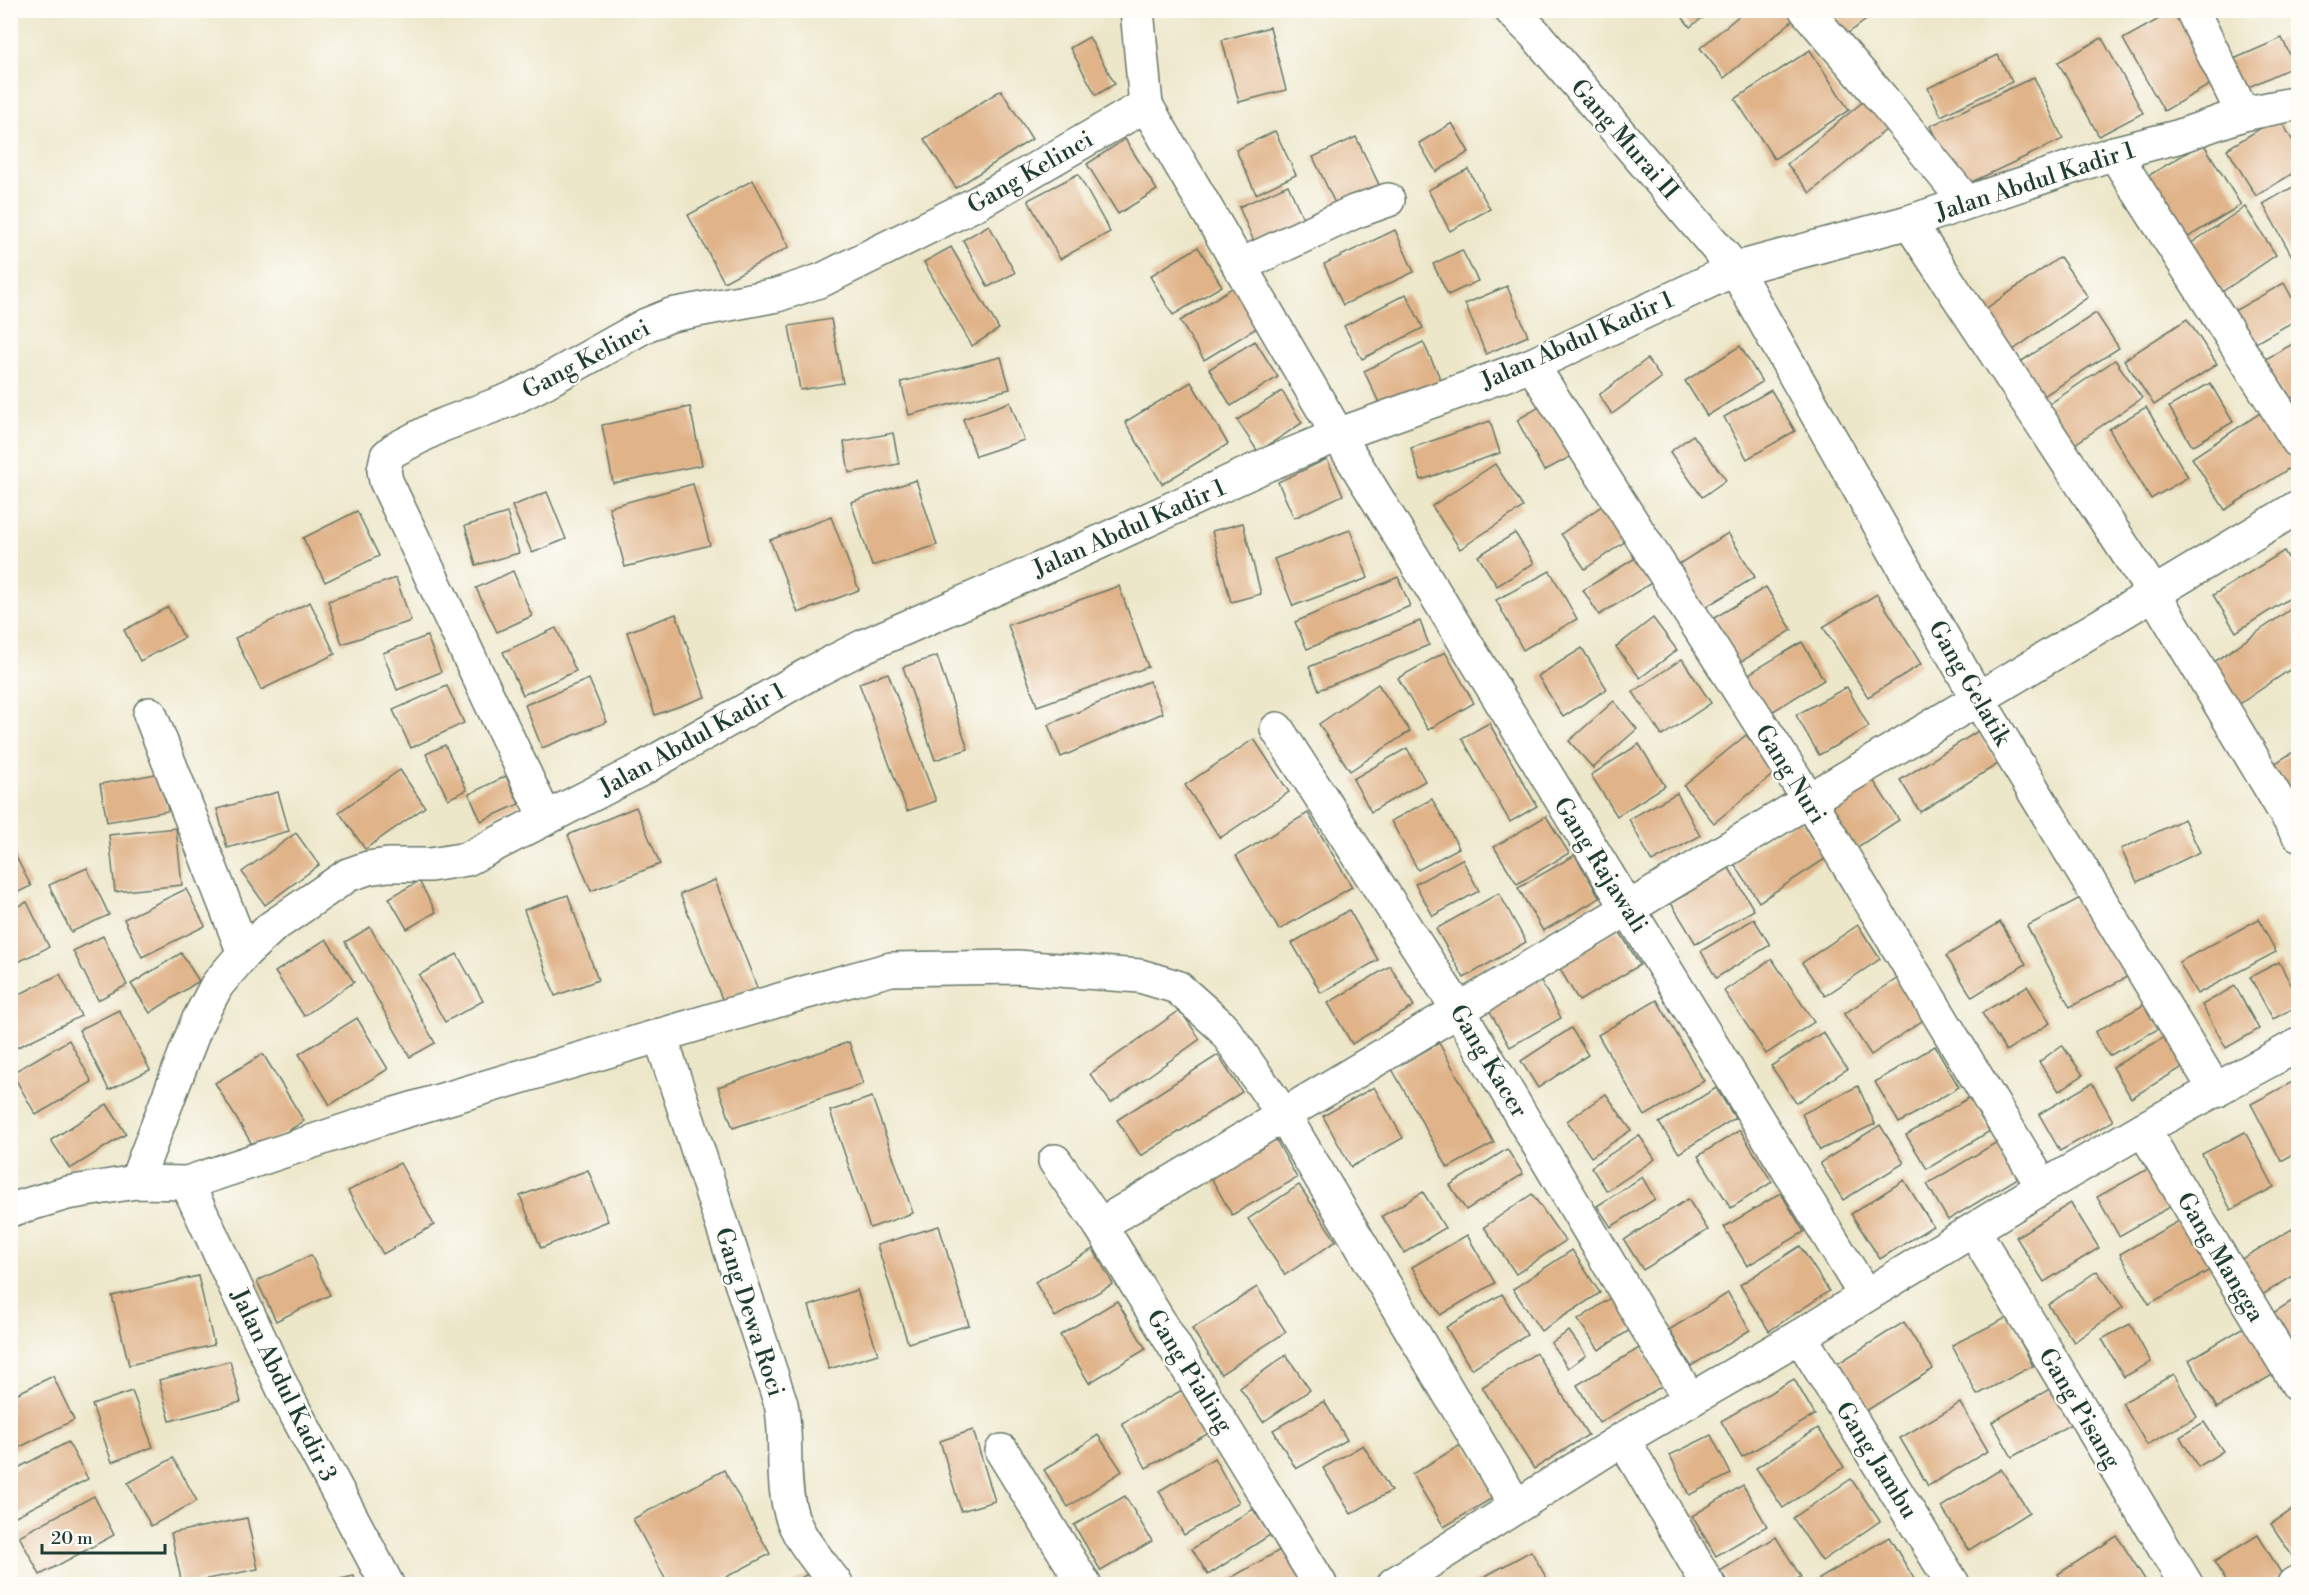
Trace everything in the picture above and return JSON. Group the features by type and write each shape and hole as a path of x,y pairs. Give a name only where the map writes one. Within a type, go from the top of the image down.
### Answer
{"street":[{"path":"1137,10 1146,105"},
{"name":"Gang Murai II","path":"1511,10 1535,34 1736,269"},
{"path":"1806,10 1966,202"},
{"path":"2192,10 2243,114"},
{"name":"Jalan Abdul Kadir 1","path":"136,1182 197,1023 217,985 244,953 272,927 348,875 368,868 388,865 430,865 467,859 640,770 811,673 864,646 1063,559 1264,466 1338,435 1532,365 1736,269 1909,222 2114,153 2177,137 2243,114 2298,102"},
{"name":"Gang Rajawali","path":"1146,105 1338,435 1865,1295"},
{"name":"Gang Kelinci","path":"545,818 386,481 384,470 387,456 440,426 509,400 541,384 646,325 663,318 690,310 777,295 822,280 977,203 1146,105"},
{"path":"2114,153 2298,441"},
{"path":"1239,266 1354,212 1388,200"},
{"path":"1909,222 2153,592 2298,834"},
{"name":"Gang Gelatik","path":"1736,269 1978,699 2216,1091"},
{"name":"Gang Nuri","path":"1532,365 1809,800 2043,1187"},
{"path":"1100,1225 2298,507"},
{"path":"150,714 244,953"},
{"name":"Gang Kacer","path":"1277,729 1458,1009 1690,1400"},
{"path":"10,1210 67,1193 136,1182 187,1183 395,1114 891,969 1017,967 1140,976 1177,987 1222,1027 1283,1114 1516,1506"},
{"name":"Gang Dewa Roci","path":"660,1035 781,1404 785,1423 787,1494 790,1512 799,1532 836,1584"},
{"path":"1398,1583 1623,1439 1800,1336 2043,1187 2143,1129 2298,1045"},
{"name":"Gang Mangga","path":"2143,1129 2298,1385"},
{"name":"Gang Pialing","path":"1055,1161 1100,1225 1320,1584"},
{"name":"Jalan Abdul Kadir 3","path":"187,1183 286,1395 387,1584"},
{"name":"Gang Pisang","path":"1974,1231 2186,1584"},
{"name":"Gang Jambu","path":"1800,1336 1953,1584"},
{"path":"1623,1439 1708,1584"},
{"path":"1002,1451 1084,1584"},
{"path":"2294,1584 2298,1582"}],"building":[{"path":"1677,10 1713,10 1690,27"},
{"path":"1746,10 1793,10 1798,16 1724,78 1700,48"},
{"path":"1826,10 1880,10 1844,36"},
{"path":"2175,10 2180,10 2218,80 2164,111 2123,39"},
{"path":"1270,27 1286,90 1239,102 1222,40"},
{"path":"1089,37 1115,84 1096,95 1070,48"},
{"path":"2102,38 2143,113 2099,136 2058,62"},
{"path":"2282,38 2295,66 2240,91 2227,62"},
{"path":"1810,50 1849,110 1774,159 1735,99"},
{"path":"1998,55 2012,82 1941,116 1928,88"},
{"path":"2034,77 2063,139 1959,188 1930,126"},
{"path":"1001,90 1032,139 956,188 924,139"},
{"path":"1870,96 1893,124 1810,193 1787,164"},
{"path":"2279,117 2298,150 2298,170 2256,196 2227,149"},
{"path":"1452,123 1469,152 1436,172 1419,143"},
{"path":"1275,131 1296,175 1256,194 1236,150"},
{"path":"1356,137 1384,195 1341,216 1313,157"},
{"path":"1125,139 1157,190 1118,214 1087,164"},
{"path":"2203,143 2241,205 2185,239 2146,177"},
{"path":"1468,169 1490,209 1450,231 1428,190"},
{"path":"1078,174 1110,232 1060,259 1028,200"},
{"path":"753,180 789,247 724,282 688,215"},
{"path":"2298,184 2298,253 2292,256 2263,204"},
{"path":"1288,185 1308,229 1258,251 1239,207"},
{"path":"2245,207 2276,255 2216,296 2184,248"},
{"path":"989,225 1015,273 988,287 963,240"},
{"path":"1395,230 1414,272 1343,305 1324,264"},
{"path":"951,247 999,329 972,346 924,262"},
{"path":"1198,247 1222,286 1173,315 1150,276"},
{"path":"1462,250 1478,281 1448,295 1433,264"},
{"path":"2060,257 2088,297 2013,350 1984,310"},
{"path":"2284,283 2298,309 2298,319 2252,345 2234,311"},
{"path":"1235,286 1260,326 1204,360 1180,321"},
{"path":"1507,286 1528,336 1486,354 1465,304"},
{"path":"1406,294 1423,328 1362,359 1344,326"},
{"path":"2096,313 2119,348 2039,399 2017,364"},
{"path":"831,319 843,383 800,390 789,326"},
{"path":"2187,319 2217,364 2154,405 2124,360"},
{"path":"1255,341 1278,377 1231,406 1209,369"},
{"path":"2298,341 2298,394 2285,402 2262,361"},
{"path":"1423,342 1442,382 1383,411 1364,371"},
{"path":"1740,346 1762,382 1707,416 1685,381"},
{"path":"1001,357 1010,389 909,415 901,382"},
{"path":"1647,359 1661,378 1612,414 1599,395"},
{"path":"2115,360 2142,398 2072,446 2045,407"},
{"path":"1191,382 1228,444 1162,484 1125,422"},
{"path":"2210,383 2233,422 2192,446 2169,407"},
{"path":"1771,390 1795,431 1747,459 1724,417"},
{"path":"1282,391 1302,423 1258,452 1237,420"},
{"path":"1551,400 1579,452 1544,471 1517,420"},
{"path":"1010,402 1024,440 976,456 963,419"},
{"path":"690,407 702,465 613,483 602,425"},
{"path":"2146,407 2188,477 2151,499 2109,429"},
{"path":"2263,411 2296,464 2225,510 2192,458"},
{"path":"1490,421 1500,453 1421,480 1411,448"},
{"path":"893,433 899,464 849,473 844,442"},
{"path":"1693,435 1726,480 1702,497 1670,452"},
{"path":"1327,459 1343,495 1294,518 1278,482"},
{"path":"1495,464 1523,507 1460,549 1432,506"},
{"path":"916,480 937,545 872,566 851,502"},
{"path":"693,484 710,545 625,567 609,507"},
{"path":"547,492 566,539 532,553 512,506"},
{"path":"1609,501 1633,536 1585,569 1561,534"},
{"path":"357,511 379,556 325,582 303,538"},
{"path":"507,513 519,553 476,565 465,526"},
{"path":"831,517 859,590 798,613 770,540"},
{"path":"1243,523 1261,594 1231,602 1212,531"},
{"path":"1350,530 1368,578 1293,606 1274,559"},
{"path":"1515,533 1534,563 1497,586 1478,556"},
{"path":"1728,533 1755,577 1701,610 1674,567"},
{"path":"2284,551 2298,574 2298,593 2236,632 2213,595"},
{"path":"1637,557 1653,582 1599,615 1583,590"},
{"path":"513,571 532,616 497,632 476,588"},
{"path":"1550,571 1577,619 1523,650 1496,600"},
{"path":"1398,577 1410,606 1307,649 1295,622"},
{"path":"396,578 411,621 342,644 328,601"},
{"path":"1119,586 1148,667 1037,706 1008,625"},
{"path":"1766,587 1792,630 1731,668 1704,624"},
{"path":"1877,594 1921,664 1868,697 1823,627"},
{"path":"310,602 335,654 261,690 235,638"},
{"path":"2298,604 2298,664 2235,707 2207,667"},
{"path":"168,607 184,638 140,661 124,630"},
{"path":"676,614 705,697 655,715 627,632"},
{"path":"1653,618 1677,650 1640,678 1616,647"},
{"path":"1420,621 1429,645 1319,690 1309,667"},
{"path":"556,628 576,671 523,695 503,652"},
{"path":"427,636 441,672 397,690 383,653"},
{"path":"1802,642 1824,680 1760,719 1737,681"},
{"path":"1582,648 1607,689 1563,717 1538,676"},
{"path":"1445,652 1474,703 1428,730 1398,678"},
{"path":"937,656 968,749 935,760 903,667"},
{"path":"1682,659 1711,703 1662,736 1633,692"},
{"path":"888,673 936,801 907,811 859,683"},
{"path":"589,679 607,722 542,748 525,705"},
{"path":"1149,681 1163,713 1061,757 1048,725"},
{"path":"1378,684 1410,731 1350,771 1319,724"},
{"path":"447,686 464,723 411,748 393,710"},
{"path":"1847,687 1869,727 1819,755 1796,715"},
{"path":"1614,701 1637,729 1593,768 1569,741"},
{"path":"1489,723 1537,806 1510,822 1462,738"},
{"path":"1978,731 1998,764 1920,812 1900,780"},
{"path":"1746,735 1776,772 1714,823 1684,786"},
{"path":"1254,739 1289,792 1220,838 1185,785"},
{"path":"1639,744 1665,786 1617,816 1591,775"},
{"path":"445,745 467,790 448,799 426,754"},
{"path":"1407,748 1425,781 1371,812 1353,779"},
{"path":"2298,749 2298,810 2269,767"},
{"path":"400,770 425,807 365,849 339,812"},
{"path":"161,773 168,811 107,822 100,784"},
{"path":"506,776 519,804 481,821 469,794"},
{"path":"1871,777 1899,820 1853,850 1825,806"},
{"path":"278,792 289,831 227,848 217,809"},
{"path":"1677,793 1700,836 1652,862 1629,819"},
{"path":"1432,799 1459,848 1418,870 1391,821"},
{"path":"636,807 660,864 591,891 568,835"},
{"path":"1308,813 1352,887 1279,930 1236,856"},
{"path":"1546,816 1569,853 1517,884 1494,847"},
{"path":"1800,819 1825,859 1759,902 1733,862"},
{"path":"2184,819 2200,852 2137,882 2121,849"},
{"path":"176,828 182,885 115,892 109,835"},
{"path":"296,833 319,865 265,905 242,872"},
{"path":"13,851 31,886 10,896 10,853"},
{"path":"1575,855 1600,898 1543,931 1518,888"},
{"path":"1462,859 1479,891 1433,916 1415,884"},
{"path":"87,868 109,915 71,932 49,885"},
{"path":"1729,868 1754,910 1696,944 1671,903"},
{"path":"715,880 760,995 726,1009 680,894"},
{"path":"419,881 436,912 407,929 389,898"},
{"path":"186,889 205,926 142,957 124,919"},
{"path":"1499,893 1526,942 1464,978 1436,929"},
{"path":"568,895 598,980 555,996 524,910"},
{"path":"2084,896 2127,977 2070,1007 2027,926"},
{"path":"27,902 49,947 10,966 10,910"},
{"path":"1349,910 1378,960 1321,993 1292,943"},
{"path":"1754,919 1770,945 1716,978 1701,951"},
{"path":"2259,919 2276,952 2197,994 2179,962"},
{"path":"2000,922 2026,964 1972,997 1946,956"},
{"path":"1858,925 1880,959 1825,996 1802,963"},
{"path":"370,927 435,1043 410,1057 345,942"},
{"path":"1618,929 1640,965 1579,1001 1558,966"},
{"path":"103,936 127,985 98,1000 73,951"},
{"path":"326,939 354,982 304,1016 275,972"},
{"path":"181,953 199,981 150,1013 131,984"},
{"path":"457,954 483,1001 445,1022 419,975"},
{"path":"1772,959 1814,1022 1766,1054 1724,991"},
{"path":"2279,962 2298,998 2298,1006 2273,1019 2250,977"},
{"path":"1390,966 1414,1006 1352,1044 1328,1003"},
{"path":"60,974 81,1016 10,1051 10,999"},
{"path":"1898,978 1925,1019 1871,1055 1844,1014"},
{"path":"1540,979 1561,1018 1510,1047 1488,1008"},
{"path":"2027,986 2050,1023 2006,1051 1982,1013"},
{"path":"2235,986 2259,1029 2226,1048 2202,1005"},
{"path":"1657,1000 1704,1081 1645,1116 1598,1035"},
{"path":"2147,1003 2160,1028 2109,1056 2095,1032"},
{"path":"119,1010 150,1070 109,1090 79,1030"},
{"path":"1180,1010 1200,1039 1111,1103 1090,1074"},
{"path":"357,1018 388,1069 330,1105 299,1054"},
{"path":"1571,1028 1588,1055 1538,1088 1521,1061"},
{"path":"1823,1032 1847,1069 1796,1103 1771,1066"},
{"path":"2170,1034 2188,1064 2131,1098 2113,1067"},
{"path":"69,1040 92,1082 36,1115 12,1073"},
{"path":"849,1042 863,1084 733,1128 718,1087"},
{"path":"1439,1043 1494,1143 1448,1168 1392,1069"},
{"path":"2062,1045 2083,1075 2059,1091 2039,1062"},
{"path":"1935,1046 1959,1087 1899,1123 1875,1082"},
{"path":"263,1054 304,1121 256,1151 215,1083"},
{"path":"1218,1055 1242,1092 1141,1156 1117,1120"},
{"path":"2298,1079 2298,1152 2281,1161 2251,1104"},
{"path":"2092,1083 2113,1121 2060,1151 2039,1114"},
{"path":"1858,1086 1875,1124 1820,1150 1802,1114"},
{"path":"1374,1087 1403,1138 1351,1167 1323,1116"},
{"path":"1716,1088 1735,1118 1679,1153 1659,1123"},
{"path":"1606,1094 1631,1130 1591,1157 1567,1121"},
{"path":"872,1097 913,1213 870,1228 830,1111"},
{"path":"1970,1097 1990,1131 1927,1169 1906,1135"},
{"path":"107,1104 126,1134 70,1169 51,1140"},
{"path":"1880,1125 1904,1163 1843,1200 1820,1163"},
{"path":"1740,1130 1772,1182 1731,1208 1698,1156"},
{"path":"2245,1132 2274,1187 2231,1210 2202,1154"},
{"path":"1639,1135 1655,1159 1607,1191 1591,1167"},
{"path":"1274,1136 1297,1178 1232,1215 1209,1174"},
{"path":"1997,1142 2018,1178 1948,1220 1927,1184"},
{"path":"1507,1149 1523,1174 1466,1210 1450,1185"},
{"path":"400,1163 434,1225 383,1254 348,1191"},
{"path":"2155,1165 2177,1203 2119,1236 2097,1197"},
{"path":"588,1170 608,1221 541,1248 520,1196"},
{"path":"1642,1177 1655,1199 1611,1227 1597,1206"},
{"path":"1904,1180 1933,1226 1880,1259 1851,1214"},
{"path":"1299,1185 1336,1241 1285,1275 1248,1219"},
{"path":"1423,1192 1445,1228 1404,1253 1382,1216"},
{"path":"1781,1193 1804,1232 1747,1266 1724,1227"},
{"path":"1532,1194 1565,1241 1516,1274 1484,1227"},
{"path":"1688,1199 1708,1230 1643,1270 1624,1240"},
{"path":"2071,1203 2099,1248 2044,1282 2016,1237"},
{"path":"2193,1213 2221,1264 2149,1304 2120,1254"},
{"path":"939,1226 969,1325 908,1343 877,1245"},
{"path":"2292,1229 2298,1240 2298,1273 2254,1300 2233,1264"},
{"path":"1467,1235 1495,1283 1440,1315 1412,1267"},
{"path":"1800,1246 1829,1291 1769,1331 1740,1285"},
{"path":"1093,1249 1113,1284 1055,1317 1035,1282"},
{"path":"1572,1250 1600,1293 1541,1331 1513,1289"},
{"path":"311,1255 330,1295 276,1321 257,1281"},
{"path":"2097,1271 2123,1307 2074,1342 2048,1305"},
{"path":"198,1276 214,1345 129,1365 112,1296"},
{"path":"1257,1287 1286,1332 1221,1374 1192,1329"},
{"path":"857,1290 878,1354 829,1369 809,1306"},
{"path":"1728,1293 1750,1330 1691,1366 1669,1330"},
{"path":"1502,1294 1527,1335 1471,1369 1446,1327"},
{"path":"1615,1295 1636,1326 1599,1350 1578,1320"},
{"path":"2298,1297 2298,1356 2267,1317"},
{"path":"1117,1301 1146,1349 1089,1383 1060,1335"},
{"path":"2008,1317 2033,1366 1977,1395 1952,1345"},
{"path":"1904,1322 1933,1369 1866,1411 1837,1364"},
{"path":"2251,1323 2279,1371 2217,1408 2189,1360"},
{"path":"2130,1324 2151,1362 2124,1377 2102,1339"},
{"path":"1569,1331 1586,1355 1568,1368 1551,1343"},
{"path":"1641,1347 1664,1385 1599,1423 1577,1385"},
{"path":"1536,1353 1588,1435 1534,1469 1482,1387"},
{"path":"1286,1355 1310,1390 1263,1422 1240,1388"},
{"path":"230,1361 241,1402 170,1421 159,1380"},
{"path":"2174,1374 2197,1417 2147,1445 2122,1403"},
{"path":"53,1376 74,1420 10,1452 10,1397"},
{"path":"1794,1379 1815,1415 1742,1457 1721,1421"},
{"path":"2053,1387 2073,1423 2012,1457 1992,1422"},
{"path":"1184,1389 1209,1433 1146,1468 1122,1423"},
{"path":"132,1391 153,1447 112,1462 92,1405"},
{"path":"1324,1401 1347,1440 1296,1469 1273,1430"},
{"path":"1960,1403 1988,1451 1928,1486 1900,1438"},
{"path":"2204,1422 2223,1451 2198,1467 2180,1437"},
{"path":"1818,1428 1844,1467 1783,1508 1756,1468"},
{"path":"973,1430 995,1501 961,1511 940,1441"},
{"path":"1098,1435 1122,1471 1068,1507 1044,1470"},
{"path":"1711,1435 1731,1474 1689,1495 1670,1455"},
{"path":"68,1442 88,1479 10,1519 10,1472"},
{"path":"1464,1443 1496,1496 1444,1527 1412,1474"},
{"path":"1363,1445 1391,1491 1351,1514 1323,1468"},
{"path":"173,1458 197,1501 151,1526 128,1483"},
{"path":"1214,1458 1239,1502 1184,1535 1159,1491"},
{"path":"2001,1469 2029,1512 1969,1550 1941,1507"},
{"path":"724,1470 770,1554 713,1584 668,1584 633,1519"},
{"path":"1851,1479 1880,1521 1822,1561 1793,1518"},
{"path":"1743,1485 1767,1526 1716,1556 1692,1516"},
{"path":"94,1496 114,1535 40,1575 19,1536"},
{"path":"1125,1496 1152,1541 1101,1571 1074,1525"},
{"path":"2298,1506 2298,1560 2296,1562 2271,1524"},
{"path":"1253,1509 1270,1535 1208,1575 1192,1549"},
{"path":"247,1518 258,1569 182,1584 171,1533"},
{"path":"2258,1535 2283,1576 2268,1584 2228,1584 2214,1562"},
{"path":"2117,1536 2148,1584 2064,1584 2058,1574"},
{"path":"1776,1537 1801,1577 1788,1584 1729,1584 1720,1571"},
{"path":"1889,1537 1916,1582 1912,1584 1822,1584 1819,1579"},
{"path":"1287,1546 1308,1584 1220,1584"},
{"path":"1531,1551 1550,1584 1471,1584"},
{"path":"809,1573 817,1584 791,1584"},
{"path":"354,1576 356,1584 318,1584"}]}
